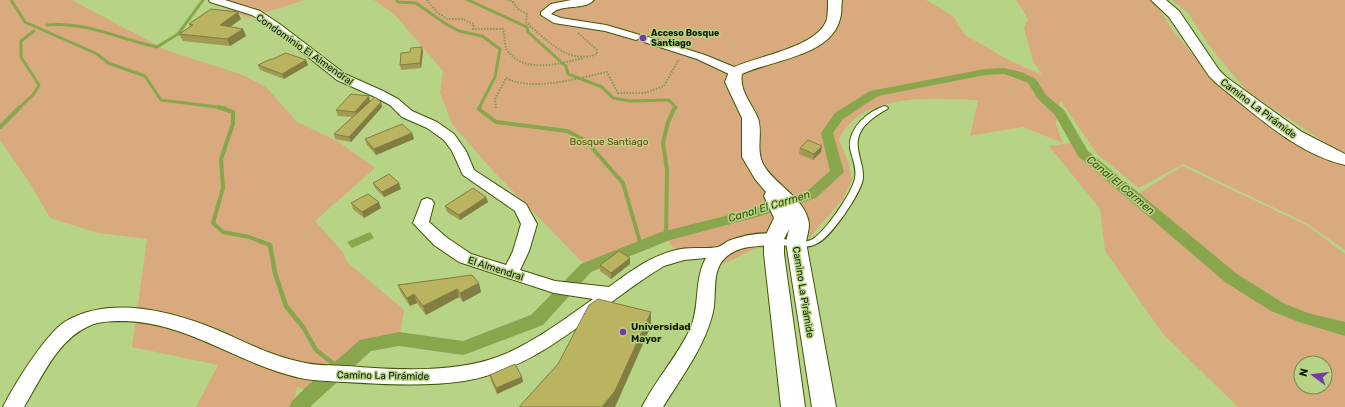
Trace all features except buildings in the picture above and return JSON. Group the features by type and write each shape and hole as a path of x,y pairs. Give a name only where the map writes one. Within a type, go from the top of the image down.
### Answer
{"street":[{"name":"Condominio El Almendral","path":"214,0 256,13 277,27 341,77 394,102 407,114 432,125 449,137 459,151 468,172 521,208 529,224 521,251 510,273"},
{"path":"589,0 555,6 546,12 546,15 567,23 606,28 636,37"},
{"path":"648,40 735,72 752,64 801,49 821,38 834,21 835,0"},
{"name":"Camino La Pirámide","path":"1158,0 1174,14 1214,73 1221,80 1289,131 1322,151 1345,160"},
{"path":"735,72 733,82 752,124 749,148 751,158 762,178 782,203 774,239 793,407"},
{"name":"El Almendral","path":"427,203 421,223 440,241 465,258 554,287 576,291 610,294"},
{"name":"Camino La Pirámide","path":"782,203 799,224 796,242 824,407"},
{"path":"652,407 694,338 704,315 710,270 713,261 721,253 738,243 754,239 774,239"},
{"name":"Camino La Pirámide","path":"13,407 58,339 73,326 94,317 131,313 198,330 235,348 271,361 311,372 352,375 428,376 470,372 498,365 522,355 552,337 610,294 662,261 678,256 705,252 721,253"}],"lane":[{"path":"774,239 810,243 820,239 856,190 859,178 854,144 857,131 864,121 885,108"}],"path":[{"path":"427,0 438,13 447,19 462,19 474,24 472,30 481,31 494,27 503,29 506,37 506,49 514,60 531,65 547,65 584,58 596,54 597,50 567,23"},
{"path":"508,0 512,1 518,9 527,14 526,22 536,32 568,55 584,58"},
{"path":"496,108 496,99 506,78 510,82 538,83 607,72 618,93 650,92 664,86 669,80 683,52"}],"green space":[{"path":"0,0 72,0 166,50 243,75 267,88 297,122 339,142 375,168 315,221 343,252 347,262 404,310 399,339 366,345 327,386 303,389 297,387 293,407 196,407 218,365 132,347 147,239 98,233 50,218 31,185 0,140"},
{"path":"208,0 305,0 248,18"},
{"name":"Bosque Santiago","path":"374,0 926,0 953,16 965,35 1007,59 1042,75 1033,61 1024,28 1028,19 1016,0 1151,0 1159,8 1170,27 1218,85 1318,157 1345,164 1345,250 1306,223 1183,164 1139,188 1097,154 1060,100 1056,124 1063,143 1023,127 970,136 978,100 920,99 900,101 880,106 863,113 849,124 839,140 849,164 852,180 842,200 810,237 752,250 722,265 672,247 663,231 584,264 493,171 452,124 440,93 443,71 394,14"},
{"path":"1172,0 1345,0 1345,152 1338,151 1247,91 1214,52 1188,13"},
{"path":"1071,143 1129,200 1182,166 1308,226 1345,254 1345,407 1238,407 1163,334 1105,251 1100,209 1049,146"}],"shaded area":[{"path":"370,232 374,238 352,248 347,242"}],"waterway":[{"path":"11,0 25,22 97,54 108,63 145,76 161,100 219,107"},
{"path":"47,25 61,24 89,28 157,47 178,34 203,0"},
{"path":"397,0 398,2 416,3 446,24 459,31 482,36 500,49 495,77 479,108"},
{"path":"468,0 527,27 528,32 560,61"},
{"path":"19,108 33,95 39,85 21,57 21,41 34,31"},
{"path":"562,63 566,66 568,74 602,87 613,98 631,101 669,100 676,108"},
{"name":"Canal El Carmen","path":"298,407 312,392 366,345 399,339 463,348 537,320 586,268 666,236 752,214 811,195 837,172 827,133 839,116 874,93 985,72 1004,71 1017,74 1032,81 1042,97 1060,113 1083,153 1197,251 1231,278 1277,307 1305,318 1345,329"},
{"path":"219,107 225,108"},
{"path":"219,107 233,112 233,124 221,159 223,188 213,223 223,232 249,237 262,242"},
{"path":"480,107 479,109 496,122 567,131 586,141 623,183 640,242"},
{"path":"666,236 667,170 663,143 668,122 675,107"},
{"path":"0,127 19,108"},
{"path":"259,241 270,245 275,273 286,306 303,327 316,350 339,368"},
{"name":"Canal El Carmen","path":"640,241 641,246"}],"place":[{"name":"Acceso Bosque Santiago","path":"643,38"},
{"name":"Universidad Mayor","path":"623,332"}]}
